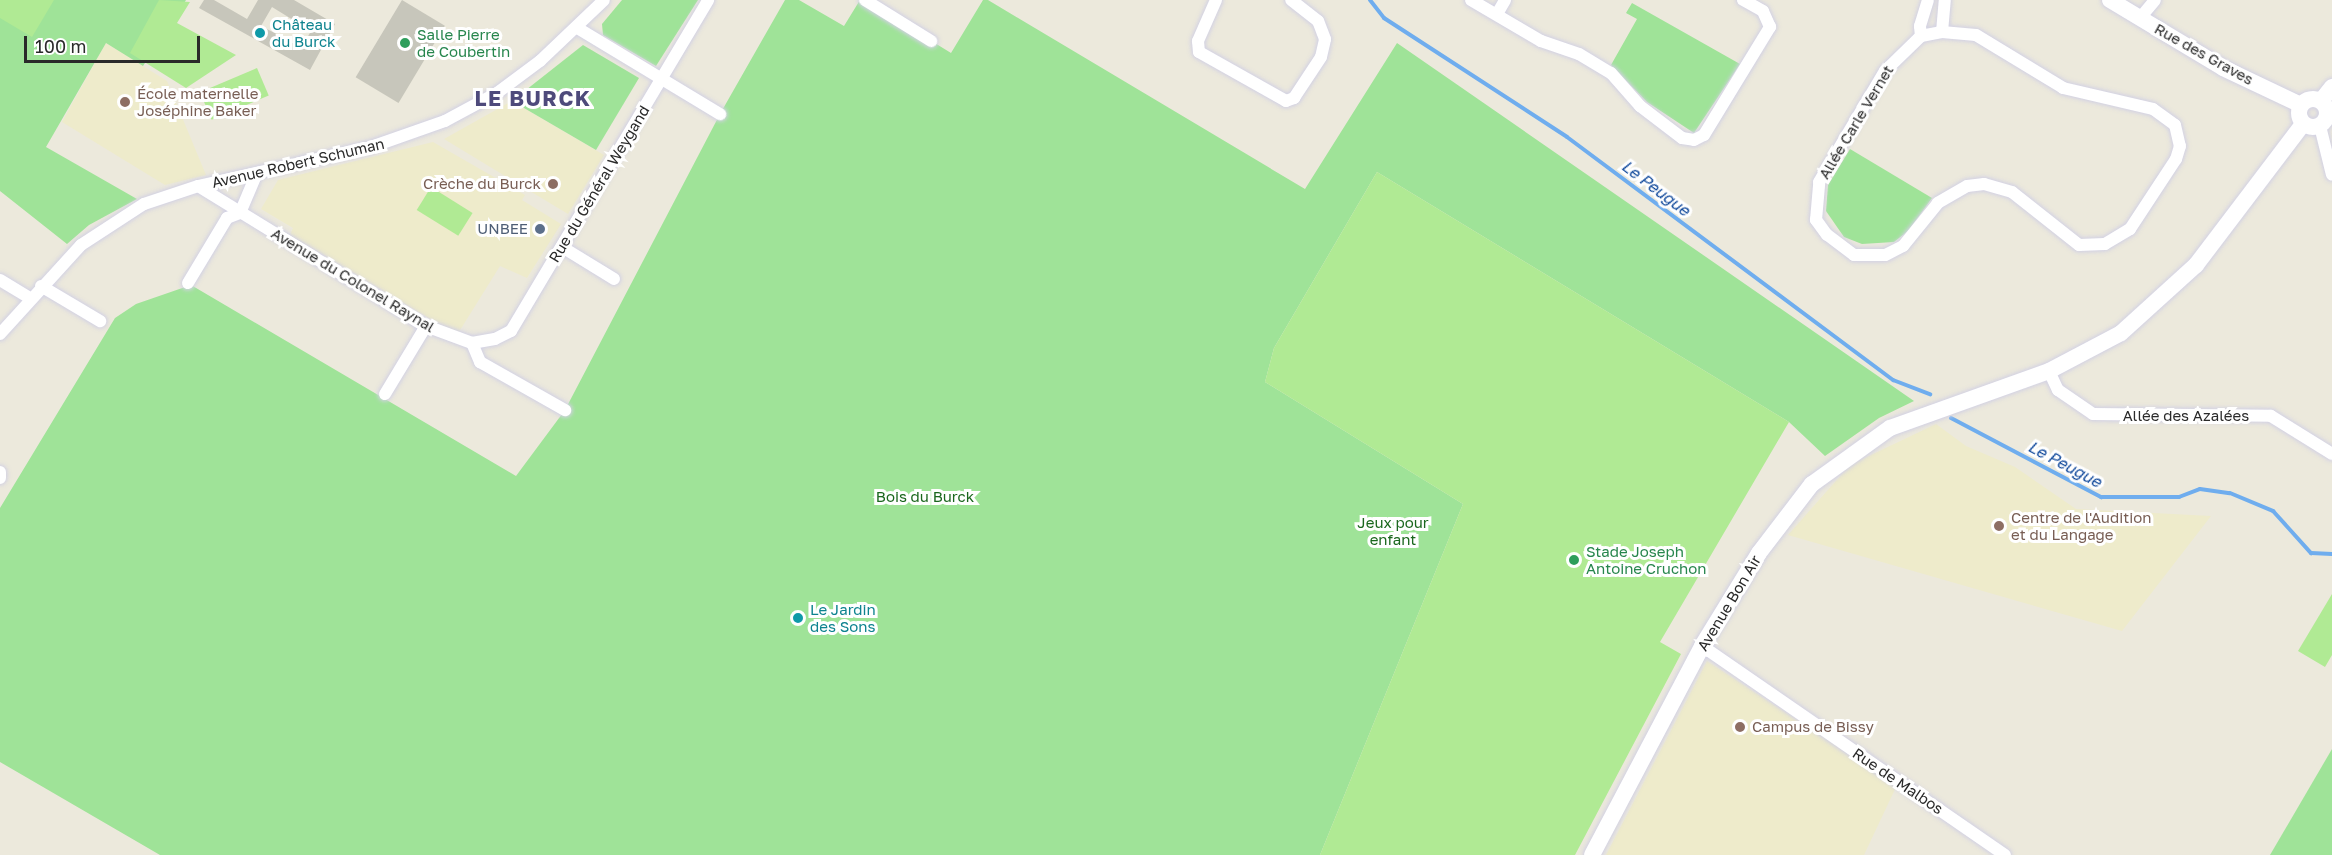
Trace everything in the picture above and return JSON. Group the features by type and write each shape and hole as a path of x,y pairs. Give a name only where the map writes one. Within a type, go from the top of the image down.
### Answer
{"main road":[{"name":"Rue des Graves","path":"2110,0 2223,68 2321,117"},
{"name":"Avenue Bon Air","path":"1592,855 1702,646 1759,553 1812,484 1890,428 2049,371 2121,333 2165,297 2196,265 2321,117 2332,87"}],"street":[{"name":"Avenue Robert Schuman","path":"0,334 41,286 98,232 144,204 198,186 371,147 445,122 497,93 579,29 604,0"},
{"name":"Rue du Général Weygand","path":"471,343 511,331 708,0"},
{"path":"865,0 931,41"},
{"path":"1216,0 1198,41 1199,52 1286,101 1294,98 1321,57 1325,39 1318,21 1291,0"},
{"path":"1471,0 1611,73 1640,106 1682,138 1694,140 1704,135 1767,36 1769,19 1743,0"},
{"path":"1497,14 1505,0"},
{"path":"1921,36 1920,26 1928,0"},
{"path":"1942,32 1945,0"},
{"path":"2140,18 2155,0"},
{"path":"579,29 720,114"},
{"name":"Allée Carle Vernet","path":"1942,32 1976,35 2063,88 2152,109 2175,125 2180,146 2176,159 2130,229 2105,244 2079,245 2012,192 1984,184 1967,186 1938,203 1903,246 1885,255 1854,255 1840,248 1816,220 1819,182 1885,71 1921,36 1942,32"},
{"path":"2321,117 2332,176"},
{"path":"188,283 227,218 240,213 257,173"},
{"name":"Avenue du Colonel Raynal","path":"198,186 426,326 471,343"},
{"path":"562,247 614,279"},
{"path":"0,280 30,298"},
{"path":"41,286 100,321"},
{"path":"385,394 426,326"},
{"path":"471,343 480,362 565,410"},
{"name":"Allée des Azalées","path":"2049,371 2058,390 2093,414 2271,416 2332,454"},
{"path":"0,472 0,478"},
{"name":"Rue de Malbos","path":"1702,646 2005,855"}],"shaded area":[{"name":"École maternelle Joséphine Baker","path":"106,43 167,81 206,175 165,185 62,122"},
{"name":"Crèche du Burck","path":"512,101 604,155 568,214 444,139"},
{"path":"433,142 525,195 522,200 561,224 527,278 500,266 457,335 290,235 293,228 261,209 278,180"},
{"name":"Centre de l'Audition et du Langage","path":"1936,424 1966,446 2015,467 2076,509 2211,516 2122,631 1788,535 1850,465"},
{"name":"Campus de Bissy","path":"1707,661 1897,785 1864,855 1606,855"}],"green space":[{"path":"0,0 186,0 143,66 106,43 46,147 137,199 89,225 67,244 0,191"},
{"path":"0,0 54,0 32,37 0,18"},
{"path":"159,0 190,2 177,23 236,55 186,88 130,53"},
{"path":"622,0 698,0 656,66 603,35 602,24"},
{"name":"Bois du Burck","path":"785,0 799,0 844,26 860,0 865,0 951,53 983,0 988,0 1305,189 1397,43 1914,401 1879,418 1825,456 1789,422 1377,172 1274,348 1265,382 1463,504 1320,855 160,855 0,762 0,508 115,318 136,304 191,285 516,476 565,410 720,114"},
{"path":"1632,3 1740,64 1694,133 1647,102 1611,65 1637,19 1626,13"},
{"path":"583,45 639,78 596,150 512,101"},
{"path":"257,68 269,96 212,120 200,92"},
{"path":"1850,149 1932,198 1908,231 1894,242 1862,244 1844,237 1826,211 1828,185"},
{"name":"Stade Joseph Antoine Cruchon","path":"1377,172 1789,422 1660,642 1681,654 1575,855 1320,855 1463,504 1265,382 1274,348"},
{"path":"431,187 473,213 458,236 417,210"},
{"path":"2332,594 2332,655 2325,667 2298,651"},
{"path":"2332,749 2332,855 2270,855"}],"building":[{"name":"Château du Burck","path":"204,0 214,0 247,19 258,0 294,0 335,24 310,70 199,8","holes":["272,7 311,31 302,47 261,26"]},
{"name":"Salle Pierre de Coubertin","path":"402,0 445,26 399,103 356,77"}],"waterway":[{"name":"Le Peugue","path":"1370,0 1384,18 1567,137 1893,380 1930,394"},
{"name":"Le Peugue","path":"1951,418 2101,497 2179,497 2200,489 2230,493 2273,511 2311,553 2332,554"}],"place":[{"name":"Château du Burck","path":"260,33"},
{"name":"Salle Pierre de Coubertin","path":"405,43"},
{"name":"École maternelle Joséphine Baker","path":"125,102"},
{"name":"Crèche du Burck","path":"553,184"},
{"name":"UNBEE","path":"540,229"},
{"name":"Centre de l'Audition et du Langage","path":"1999,526"},
{"name":"Stade Joseph Antoine Cruchon","path":"1574,560"},
{"name":"Le Jardin des Sons","path":"798,618"},
{"name":"Campus de Bissy","path":"1740,727"}],"district":[{"name":"LE BURCK","path":"533,98"}],"park label":[{"name":"Jeux pour enfant","path":"1393,530"}]}
